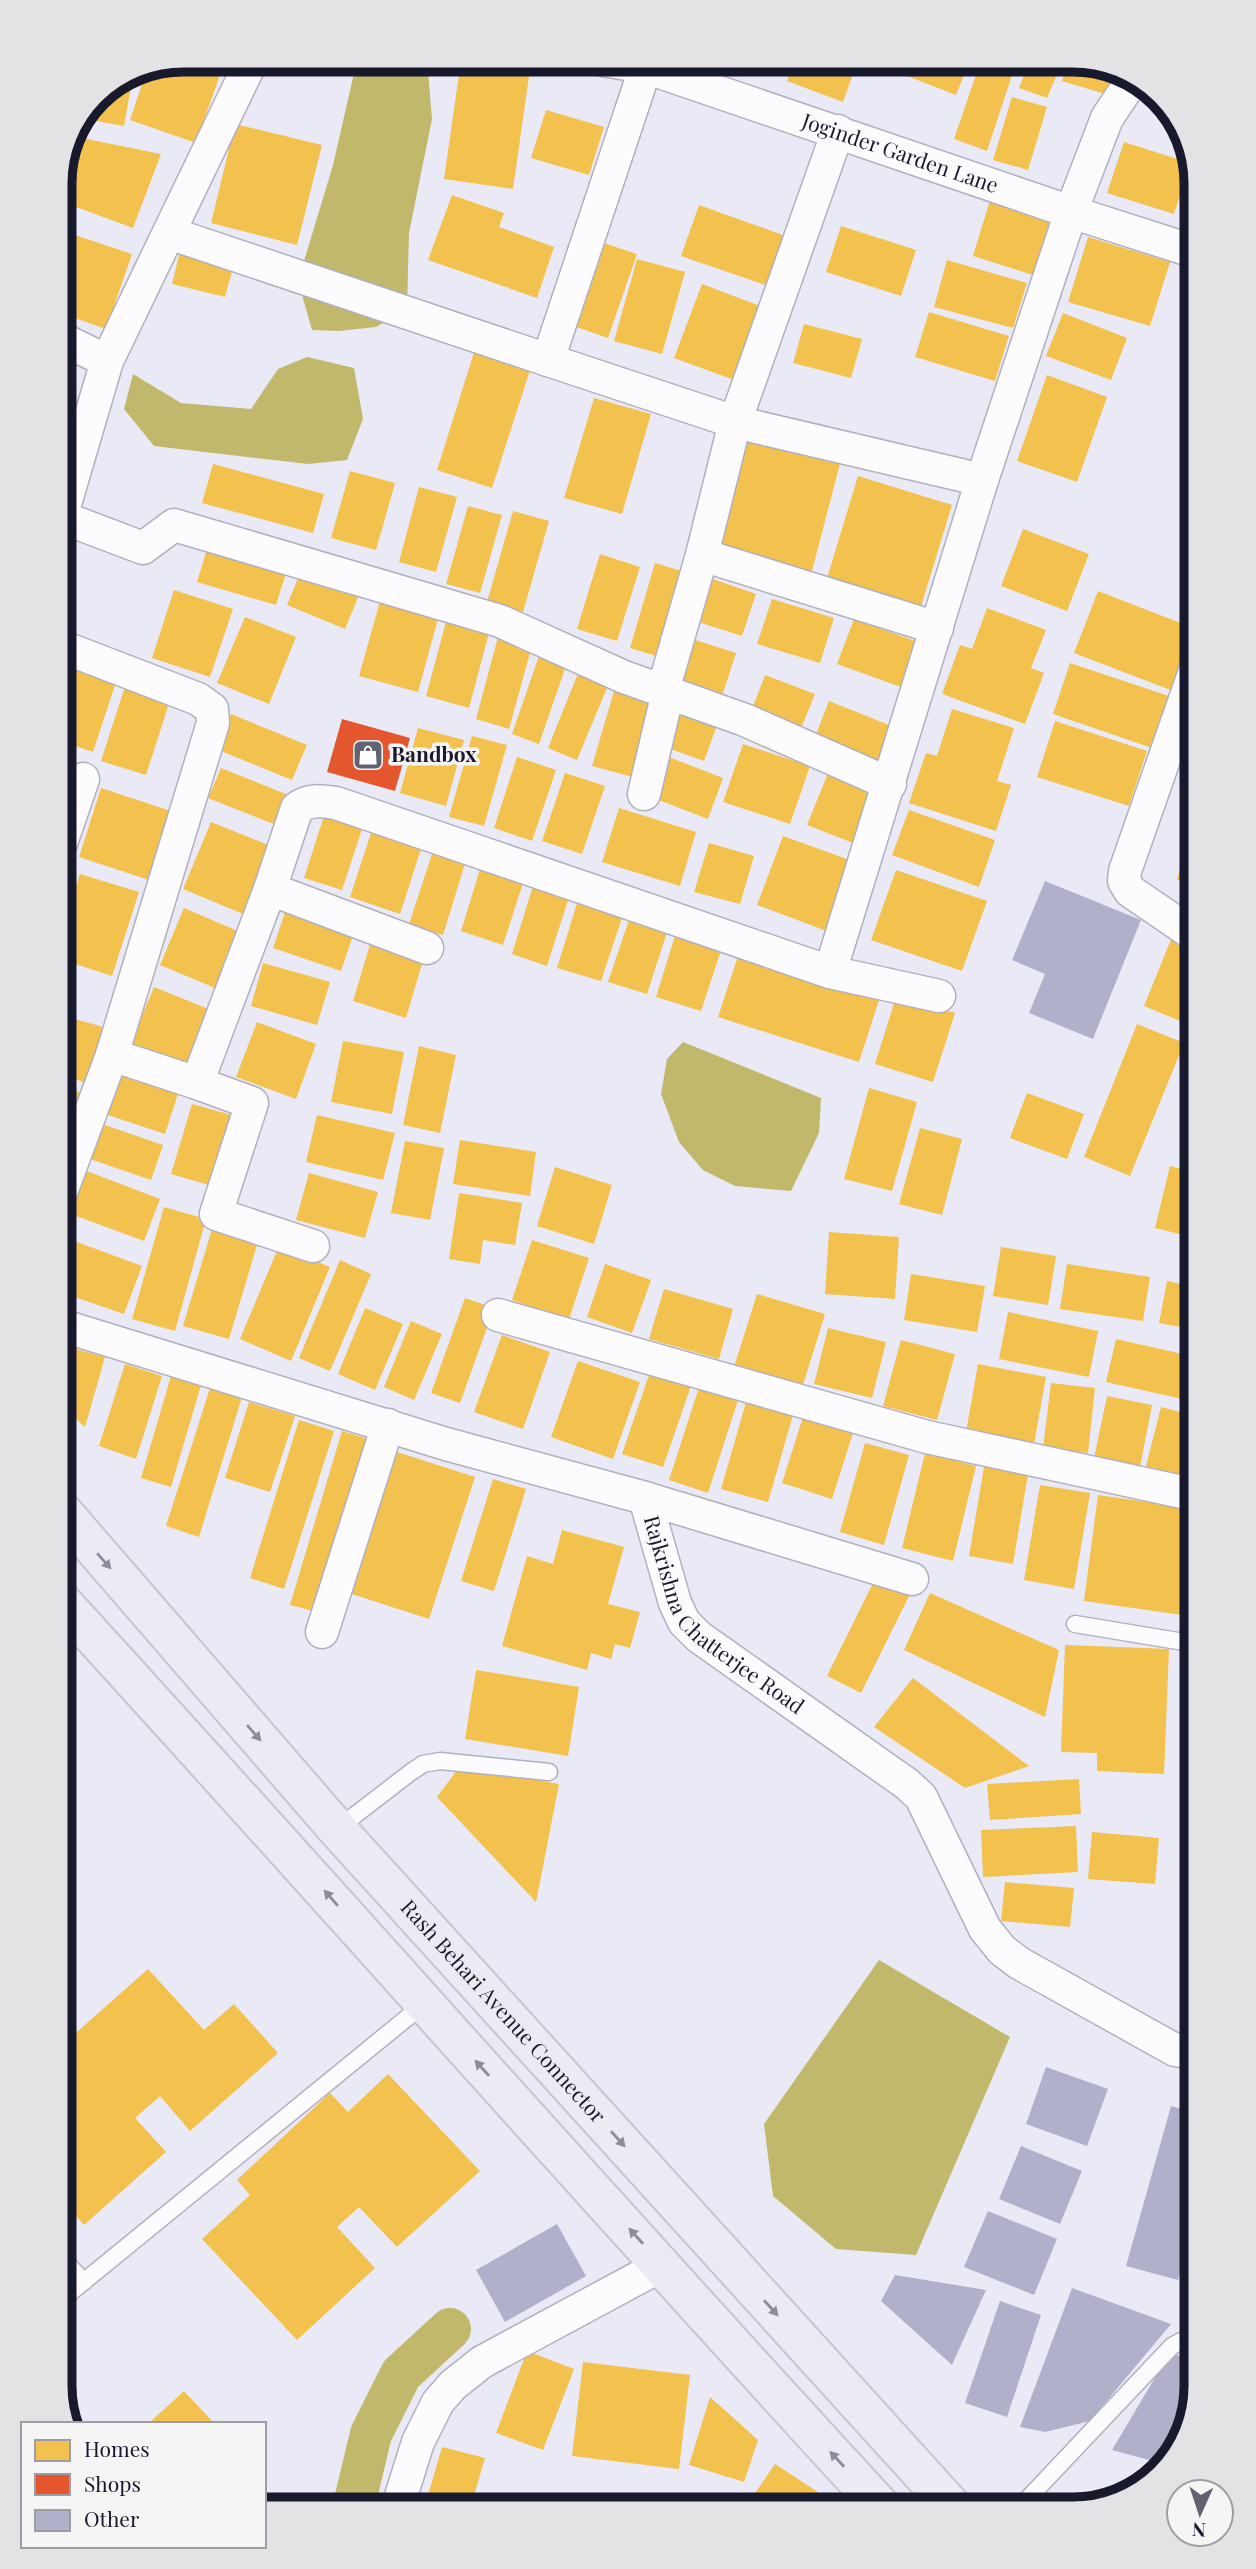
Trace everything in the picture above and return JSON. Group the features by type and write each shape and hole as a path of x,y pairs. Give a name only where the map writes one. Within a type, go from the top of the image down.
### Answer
{"main road":[{"name":"Rash Behari Avenue Connector","path":"72,1524 337,1829 942,2497"},
{"path":"72,1613 872,2497"}],"street":[{"path":"72,441 107,361 246,72"},
{"path":"548,360 644,72"},
{"name":"Joginder Garden Lane","path":"670,72 1071,212 1184,248"},
{"path":"830,972 982,480 1071,212 1107,118 1128,86"},
{"path":"644,794 668,692 666,680 702,555 735,422 838,131"},
{"path":"169,233 735,422 982,480"},
{"path":"72,344 107,361"},
{"path":"72,523 143,548 174,525 500,621 624,677 745,720 890,784"},
{"path":"702,555 937,628"},
{"path":"72,651 198,699 212,709 214,723 112,1055 72,1163"},
{"path":"1184,721 1125,871 1124,881 1130,891 1184,928"},
{"path":"72,811 83,779"},
{"path":"197,1083 270,889 296,808 315,801 336,803 830,972 939,996"},
{"path":"270,889 427,948"},
{"path":"112,1055 252,1103 216,1214 313,1246"},
{"path":"498,1315 927,1437 1184,1492"},
{"name":"Rajkrishna Chatterjee Road","path":"72,1329 446,1444 645,1498 675,1602 684,1622 699,1637 907,1784 921,1797 985,1928 1002,1950 1018,1963 1175,2050 1184,2051"},
{"path":"321,1632 388,1425"},
{"path":"645,1498 912,1579"},
{"path":"401,2497 418,2442 438,2402 453,2385 482,2362 662,2265"}],"lane":[{"path":"1075,1624 1184,1642"},
{"path":"337,1829 424,1764 440,1761 549,1772"},
{"path":"72,2291 424,2003"},
{"path":"72,2270 83,2282"},
{"path":"1030,2497 1172,2346 1184,2341"}],"shaded area":[{"path":"354,72 428,72 432,119 409,233 407,310 376,327 339,331 312,330 298,281 333,165"},
{"path":"307,357 354,368 363,419 347,460 308,464 154,446 124,409 133,374 181,403 251,409 278,369"},
{"path":"683,1042 821,1098 819,1133 791,1191 735,1186 703,1170 679,1142 661,1094 667,1059"},
{"path":"879,1960 1010,2037 916,2255 836,2249 773,2196 764,2124"}],"building: Homes":[{"path":"183,72 221,72 196,143 130,120 144,79"},
{"path":"459,72 530,72 513,189 444,179"},
{"path":"790,72 854,72 843,102 787,81"},
{"path":"909,72 965,72 956,95 907,76"},
{"path":"977,72 1013,72 987,151 954,139"},
{"path":"1025,72 1058,72 1047,98 1019,88"},
{"path":"1065,72 1080,72 1120,82 1115,97 1062,81"},
{"path":"131,85 124,126 92,120 110,99"},
{"path":"1012,97 1047,107 1028,170 993,160"},
{"path":"546,110 604,127 589,175 531,158"},
{"path":"235,124 322,145 297,245 211,223"},
{"path":"82,138 161,154 133,228 72,205 72,176"},
{"path":"1124,142 1182,160 1184,182 1174,214 1107,193"},
{"path":"452,195 504,213 499,227 554,247 537,298 428,260"},
{"path":"991,197 1051,216 1033,275 973,256"},
{"path":"699,205 794,239 777,289 681,256"},
{"path":"841,226 916,250 901,296 826,272"},
{"path":"72,234 132,254 106,329 72,317"},
{"path":"1088,237 1170,262 1150,326 1068,302"},
{"path":"595,240 637,254 608,338 565,323"},
{"path":"181,247 235,260 225,297 172,284"},
{"path":"637,259 685,272 662,354 614,341"},
{"path":"947,260 1027,283 1013,328 934,307"},
{"path":"702,284 765,308 737,381 674,358"},
{"path":"929,312 1009,336 995,381 915,357"},
{"path":"1063,313 1127,338 1111,380 1046,356"},
{"path":"804,324 862,339 851,378 793,363"},
{"path":"476,346 532,364 492,488 437,470"},
{"path":"1047,375 1107,397 1077,482 1017,461"},
{"path":"594,398 651,414 622,514 564,498"},
{"path":"743,431 842,456 812,571 714,547"},
{"path":"213,464 324,494 313,533 202,503"},
{"path":"350,471 395,483 376,550 331,538"},
{"path":"858,476 952,505 918,616 824,588"},
{"path":"419,487 457,497 436,572 399,562"},
{"path":"468,506 502,515 480,593 446,584"},
{"path":"513,511 549,521 523,612 487,602"},
{"path":"1023,529 1089,554 1067,611 1001,586"},
{"path":"211,536 290,560 276,605 197,582"},
{"path":"600,554 640,567 617,641 577,629"},
{"path":"655,563 691,574 666,659 630,648"},
{"path":"303,566 361,590 345,629 287,605"},
{"path":"707,577 756,594 742,636 692,620"},
{"path":"174,590 233,609 210,677 152,658"},
{"path":"1098,591 1184,624 1184,661 1173,691 1074,653"},
{"path":"381,598 439,615 418,692 359,676"},
{"path":"772,599 834,618 820,663 757,644"},
{"path":"987,608 1046,630 1031,668 1044,673 1025,724 942,694 960,645 972,649"},
{"path":"245,617 296,637 269,704 217,683"},
{"path":"447,618 490,629 469,708 426,696"},
{"path":"854,619 918,642 901,687 837,664"},
{"path":"499,633 533,642 509,729 476,719"},
{"path":"686,637 736,653 721,699 671,683"},
{"path":"541,650 568,660 539,744 512,734"},
{"path":"72,658 119,673 93,752 72,745"},
{"path":"1070,663 1169,696 1152,748 1053,714"},
{"path":"581,666 611,678 577,760 548,748"},
{"path":"765,675 815,694 798,736 749,717"},
{"path":"127,680 172,694 146,775 101,761"},
{"path":"617,681 665,694 640,779 592,766"},
{"path":"679,701 720,717 704,761 662,746"},
{"path":"829,701 894,727 878,768 813,742"},
{"path":"952,709 1014,728 997,781 1011,785 996,831 909,803 926,753 937,756"},
{"path":"231,714 307,745 292,780 216,749"},
{"path":"1055,721 1147,751 1129,806 1037,777"},
{"path":"418,728 464,740 446,806 400,793"},
{"path":"472,736 507,745 484,826 449,817"},
{"path":"743,744 810,766 790,824 723,802"},
{"path":"666,756 723,778 708,819 651,797"},
{"path":"517,757 556,770 532,841 494,828"},
{"path":"72,764 77,765 72,781"},
{"path":"221,768 293,797 281,827 208,798"},
{"path":"565,773 605,786 582,854 542,841"},
{"path":"828,773 878,793 858,845 807,825"},
{"path":"101,788 174,812 152,881 79,857"},
{"path":"619,808 696,832 680,886 602,862"},
{"path":"909,810 995,840 979,887 892,855"},
{"path":"324,816 362,829 342,890 304,878"},
{"path":"211,822 276,848 248,916 183,889"},
{"path":"372,830 422,846 400,914 350,897"},
{"path":"783,836 858,863 832,933 757,905"},
{"path":"709,843 754,856 740,904 694,892"},
{"path":"432,854 465,864 443,935 409,924"},
{"path":"1184,858 1184,881 1177,879"},
{"path":"480,869 523,883 503,945 461,931"},
{"path":"896,870 987,901 962,971 871,940"},
{"path":"80,874 139,892 112,976 72,963 72,898"},
{"path":"533,886 569,897 547,966 512,954"},
{"path":"289,900 357,923 341,971 273,948"},
{"path":"577,903 622,918 601,981 557,968"},
{"path":"184,908 247,935 222,991 160,965"},
{"path":"631,914 669,926 647,994 608,982"},
{"path":"677,929 723,944 701,1011 656,997"},
{"path":"1172,937 1184,942 1184,1023 1144,1006"},
{"path":"371,941 424,957 406,1018 353,1001"},
{"path":"739,953 880,997 859,1062 718,1017"},
{"path":"263,963 330,982 317,1025 251,1006"},
{"path":"154,987 216,1012 191,1072 129,1047"},
{"path":"897,994 955,1013 933,1082 875,1064"},
{"path":"72,1018 107,1028 91,1084 72,1078"},
{"path":"257,1022 316,1044 296,1099 236,1077"},
{"path":"1137,1024 1184,1043 1130,1176 1084,1157"},
{"path":"343,1041 404,1052 392,1114 331,1102"},
{"path":"419,1046 456,1055 440,1133 403,1125"},
{"path":"118,1074 178,1094 165,1134 105,1114"},
{"path":"869,1088 917,1102 892,1191 844,1179"},
{"path":"72,1090 86,1094 72,1143"},
{"path":"1027,1093 1084,1114 1067,1159 1010,1138"},
{"path":"192,1104 239,1117 219,1188 171,1174"},
{"path":"317,1115 395,1133 383,1180 306,1162"},
{"path":"102,1124 163,1145 151,1180 90,1159"},
{"path":"920,1128 962,1139 942,1215 899,1204"},
{"path":"460,1140 536,1152 530,1196 453,1184"},
{"path":"405,1141 444,1148 430,1220 391,1213"},
{"path":"1170,1166 1184,1170 1184,1235 1155,1228"},
{"path":"555,1167 612,1185 594,1244 537,1226"},
{"path":"84,1170 160,1199 144,1241 72,1214 72,1202"},
{"path":"309,1173 378,1192 365,1238 296,1220"},
{"path":"459,1193 522,1203 515,1245 483,1240 480,1264 449,1259"},
{"path":"164,1207 206,1219 175,1331 132,1319"},
{"path":"214,1222 260,1235 229,1339 183,1326"},
{"path":"829,1232 899,1237 895,1299 825,1294"},
{"path":"72,1240 142,1266 124,1314 72,1296"},
{"path":"532,1240 589,1258 569,1319 512,1300"},
{"path":"279,1246 330,1267 291,1361 240,1339"},
{"path":"1001,1247 1056,1256 1048,1305 993,1296"},
{"path":"340,1260 371,1274 330,1371 299,1358"},
{"path":"605,1264 651,1280 632,1333 587,1317"},
{"path":"1067,1264 1150,1277 1143,1321 1060,1309"},
{"path":"911,1274 985,1286 977,1332 904,1320"},
{"path":"1167,1281 1184,1285 1184,1328 1159,1323"},
{"path":"664,1289 733,1309 719,1359 649,1339"},
{"path":"757,1294 825,1314 802,1388 734,1367"},
{"path":"465,1298 494,1308 460,1403 431,1393"},
{"path":"365,1308 403,1324 375,1390 338,1374"},
{"path":"1008,1312 1098,1331 1089,1377 999,1359"},
{"path":"411,1321 442,1334 414,1400 384,1387"},
{"path":"828,1328 886,1342 872,1398 814,1384"},
{"path":"502,1335 550,1352 523,1429 474,1412"},
{"path":"1116,1339 1184,1354 1184,1399 1106,1382"},
{"path":"901,1340 955,1354 937,1420 883,1406"},
{"path":"72,1348 105,1357 85,1427 72,1415"},
{"path":"578,1361 640,1382 613,1459 551,1437"},
{"path":"125,1364 162,1376 136,1459 99,1446"},
{"path":"978,1364 1046,1377 1034,1444 966,1432"},
{"path":"651,1369 692,1383 663,1467 622,1454"},
{"path":"171,1376 201,1385 171,1487 141,1478"},
{"path":"1051,1383 1095,1388 1088,1453 1043,1448"},
{"path":"700,1384 739,1397 708,1493 669,1480"},
{"path":"210,1388 242,1397 199,1537 166,1526"},
{"path":"1107,1396 1152,1405 1140,1467 1094,1458"},
{"path":"249,1402 295,1416 270,1492 225,1478"},
{"path":"746,1402 793,1415 768,1502 721,1489"},
{"path":"1161,1407 1184,1413 1184,1476 1146,1466"},
{"path":"803,1417 853,1433 832,1499 782,1483"},
{"path":"299,1420 334,1431 284,1589 250,1578"},
{"path":"342,1431 375,1441 324,1614 290,1605"},
{"path":"865,1443 909,1455 884,1545 840,1532"},
{"path":"397,1452 475,1477 429,1619 352,1594"},
{"path":"925,1453 976,1466 953,1561 902,1548"},
{"path":"985,1461 1029,1468 1013,1564 969,1556"},
{"path":"493,1479 526,1489 494,1591 461,1581"},
{"path":"1040,1485 1090,1493 1074,1589 1024,1580"},
{"path":"1098,1495 1184,1507 1184,1615 1084,1601"},
{"path":"562,1530 624,1547 608,1604 640,1612 630,1648 615,1644 611,1659 591,1653 587,1670 502,1646 527,1556 553,1564"},
{"path":"876,1577 910,1594 861,1693 827,1676"},
{"path":"930,1593 1059,1650 1045,1717 904,1650"},
{"path":"1065,1645 1169,1649 1164,1774 1097,1771 1097,1753 1061,1752"},
{"path":"476,1670 579,1687 568,1756 465,1739"},
{"path":"913,1678 1029,1766 965,1788 874,1727"},
{"path":"460,1766 559,1784 536,1902 437,1797"},
{"path":"1079,1779 1081,1814 990,1820 987,1784"},
{"path":"1076,1826 1078,1872 983,1877 981,1830"},
{"path":"1092,1832 1159,1838 1155,1884 1088,1879"},
{"path":"1005,1882 1074,1888 1070,1927 1001,1921"},
{"path":"148,1969 204,2030 234,2004 278,2053 190,2131 160,2096 135,2118 166,2152 84,2225 72,2212 72,2036"},
{"path":"388,2074 480,2171 397,2247 359,2207 337,2227 375,2268 297,2340 202,2239 250,2195 237,2180 330,2093 348,2112"},
{"path":"527,2351 574,2369 543,2450 496,2433"},
{"path":"583,2362 690,2375 679,2469 572,2456"},
{"path":"184,2391 213,2422 150,2422"},
{"path":"710,2397 758,2440 744,2482 689,2465"},
{"path":"442,2447 485,2458 474,2497 427,2497"},
{"path":"775,2464 821,2494 819,2497 753,2496"}],"building: Shops":[{"name":"Bandbox","path":"342,719 410,738 395,791 327,772"}],"building: Other":[{"path":"1045,881 1141,920 1093,1039 1029,1013 1045,974 1012,960"},
{"path":"1046,2067 1108,2089 1087,2146 1026,2124"},
{"path":"1171,2106 1184,2110 1184,2258 1178,2280 1126,2266"},
{"path":"1021,2146 1082,2171 1060,2224 999,2199"},
{"path":"988,2211 1057,2239 1034,2295 964,2267"},
{"path":"557,2224 586,2276 505,2322 476,2270"},
{"path":"895,2275 986,2290 952,2365 881,2301"},
{"path":"1072,2288 1171,2324 1090,2421 1045,2432 1020,2427"},
{"path":"1000,2301 1041,2315 1007,2417 965,2403"},
{"path":"1169,2354 1184,2356 1182,2408 1166,2448 1154,2461 1112,2450"}],"waterway":[{"path":"356,2497 371,2434 401,2374 450,2329"}],"place":[{"name":"Bandbox","path":"368,755"}]}
